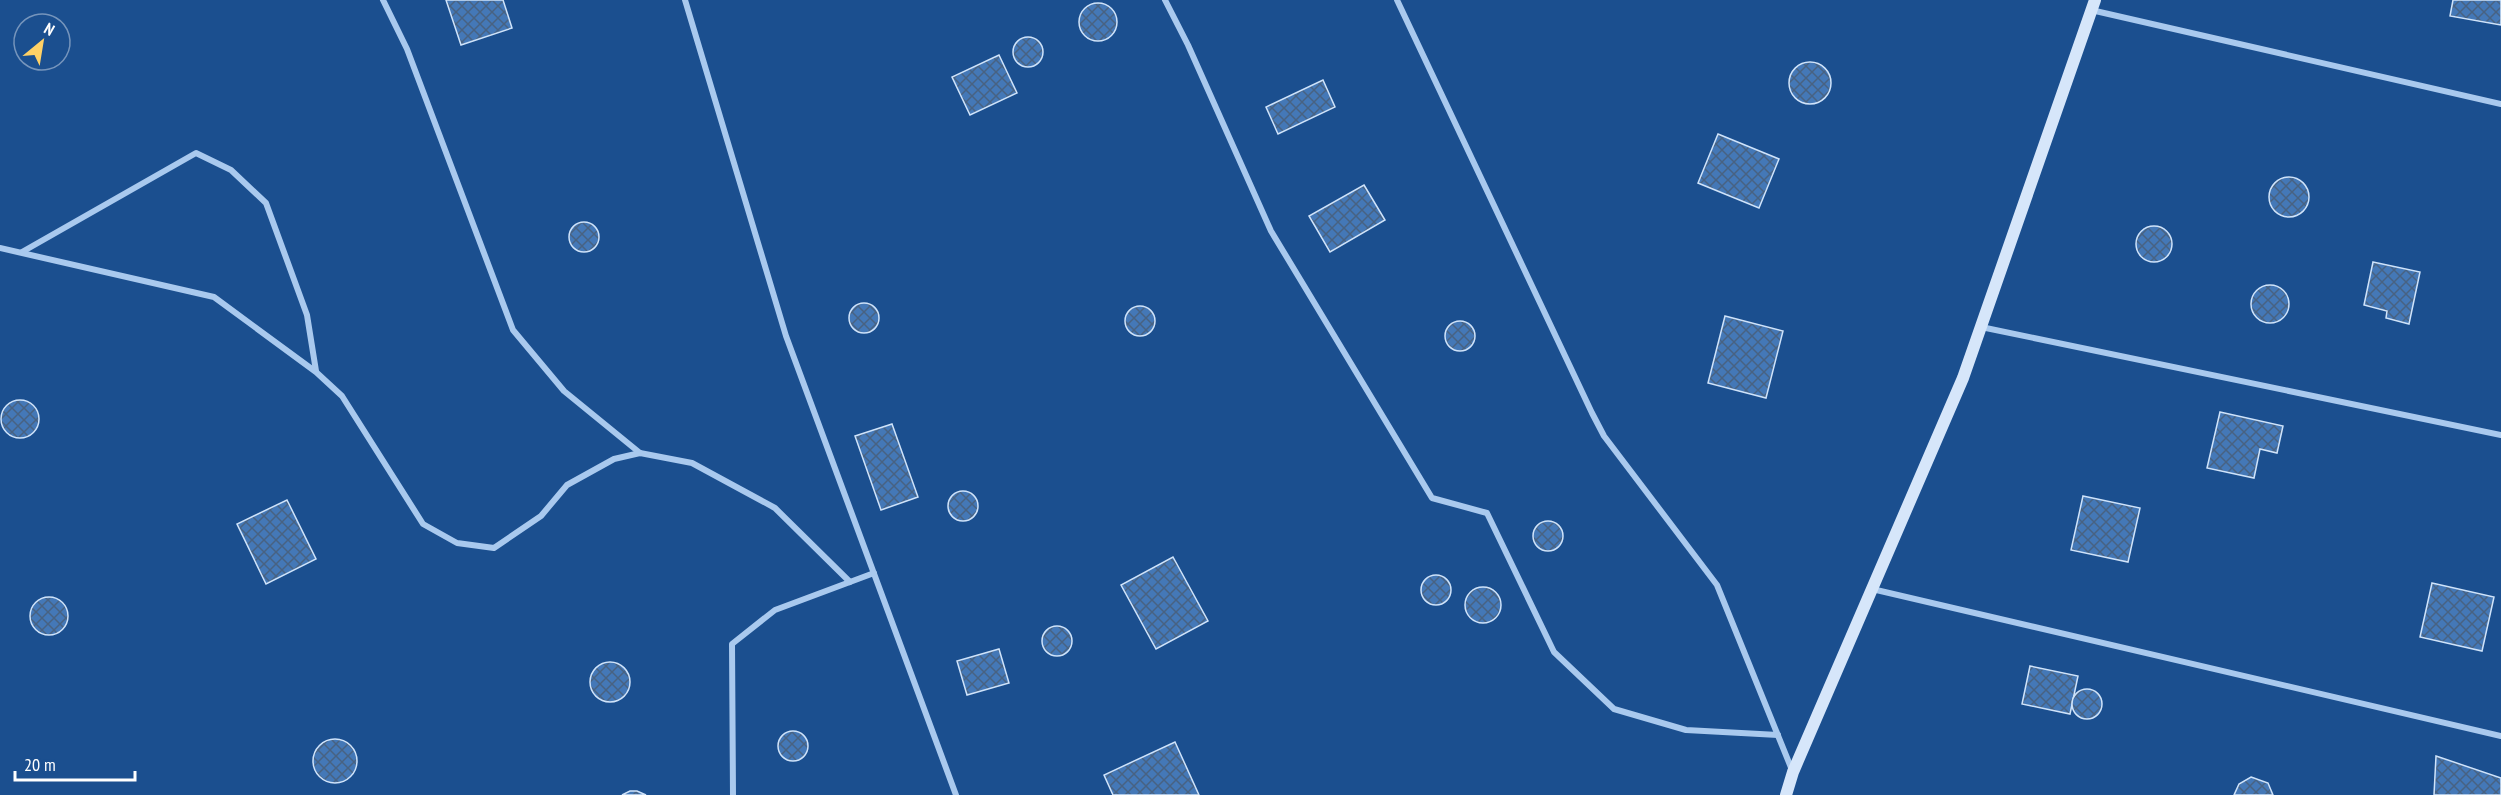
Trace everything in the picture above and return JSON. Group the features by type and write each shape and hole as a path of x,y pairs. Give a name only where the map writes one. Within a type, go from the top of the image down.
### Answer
{"main road":[{"path":"1786,795 1793,772 1963,378 2093,5"}],"street":[{"path":"383,0 408,49 513,330 564,391 640,453"},
{"path":"685,0 786,336 956,795"},
{"path":"1165,0 1188,45 1271,231 1432,498 1487,513 1554,652 1614,709 1686,730 1778,735"},
{"path":"1397,0 1604,436 1717,585 1793,772"},
{"path":"2093,5 2501,104"},
{"path":"21,252 196,153 231,170 266,203 307,315 316,372"},
{"path":"0,248 214,297 316,372 342,396 423,524 457,543 494,548 541,516 567,485 614,459 640,453 692,463 775,508 850,582"},
{"path":"1981,327 2501,435"},
{"path":"733,795 732,644 775,610 874,573"},
{"path":"1872,589 2501,736"}],"building":[{"path":"446,0 503,0 512,28 461,45"},
{"path":"2453,0 2501,0 2501,25 2450,16"},
{"path":"1098,3 1112,8 1117,22 1112,36 1098,41 1084,36 1079,22 1084,8"},
{"path":"1028,37 1039,41 1043,52 1039,63 1028,67 1017,63 1013,52 1017,41"},
{"path":"999,55 1017,93 970,115 952,77"},
{"path":"1810,62 1825,68 1831,83 1825,98 1810,104 1795,98 1789,83 1795,68"},
{"path":"1323,80 1335,107 1278,134 1266,107"},
{"path":"1718,134 1779,159 1759,208 1698,183"},
{"path":"2289,177 2297,178 2303,183 2308,189 2308,205 2303,211 2297,216 2289,217 2281,216 2275,211 2270,205 2269,197 2270,189 2275,183 2281,178"},
{"path":"1364,185 1385,220 1330,252 1309,216"},
{"path":"584,222 595,226 599,237 595,248 584,252 573,248 569,237 573,226"},
{"path":"2154,226 2167,231 2172,244 2167,257 2154,262 2141,257 2136,244 2141,231"},
{"path":"2373,262 2420,272 2409,324 2386,318 2387,311 2364,305"},
{"path":"2270,285 2283,291 2289,304 2283,317 2270,323 2257,317 2251,304 2257,291"},
{"path":"864,303 875,307 879,318 875,329 864,333 853,329 849,318 853,307"},
{"path":"1140,306 1151,310 1155,321 1151,332 1140,336 1129,332 1125,321 1129,310"},
{"path":"1725,316 1783,331 1766,398 1708,383"},
{"path":"1460,321 1471,325 1475,336 1471,347 1460,351 1449,347 1445,336 1449,325"},
{"path":"20,400 34,405 39,419 34,433 20,438 6,433 1,419 6,405"},
{"path":"2220,412 2283,426 2277,453 2260,449 2254,478 2207,468"},
{"path":"892,424 918,497 881,510 855,436"},
{"path":"963,491 974,495 978,506 974,517 963,521 952,517 948,506 952,495"},
{"path":"2083,496 2140,508 2128,562 2071,550"},
{"path":"287,500 316,559 266,584 237,524"},
{"path":"1548,521 1559,525 1563,536 1559,547 1548,551 1537,547 1533,536 1537,525"},
{"path":"1173,557 1208,621 1156,649 1121,585"},
{"path":"1436,575 1447,579 1451,590 1447,601 1436,605 1425,601 1421,590 1425,579"},
{"path":"2432,583 2494,597 2482,651 2420,637"},
{"path":"1483,587 1496,592 1501,605 1496,618 1483,623 1470,618 1465,605 1470,592"},
{"path":"49,597 63,602 68,616 63,630 49,635 35,630 30,616 35,602"},
{"path":"1057,626 1068,630 1072,641 1068,652 1057,656 1046,652 1042,641 1046,630"},
{"path":"999,649 1009,683 967,695 957,661"},
{"path":"610,662 624,668 630,682 624,696 610,702 596,696 590,682 596,668"},
{"path":"2030,666 2078,676 2070,714 2022,704"},
{"path":"2087,689 2093,690 2101,698 2101,710 2093,718 2087,719 2081,718 2073,710 2072,704 2073,698 2081,690"},
{"path":"793,731 804,735 808,746 804,757 793,761 782,757 778,746 782,735"},
{"path":"335,739 344,740 351,745 356,752 356,770 351,777 344,782 335,783 326,782 319,777 314,770 313,761 314,752 319,745 326,740"},
{"path":"1175,742 1199,795 1113,795 1104,775"},
{"path":"2436,756 2501,778 2501,795 2434,795"},
{"path":"2251,777 2268,783 2273,795 2234,795 2239,784"},
{"path":"630,791 637,791 646,795 622,795"}]}
